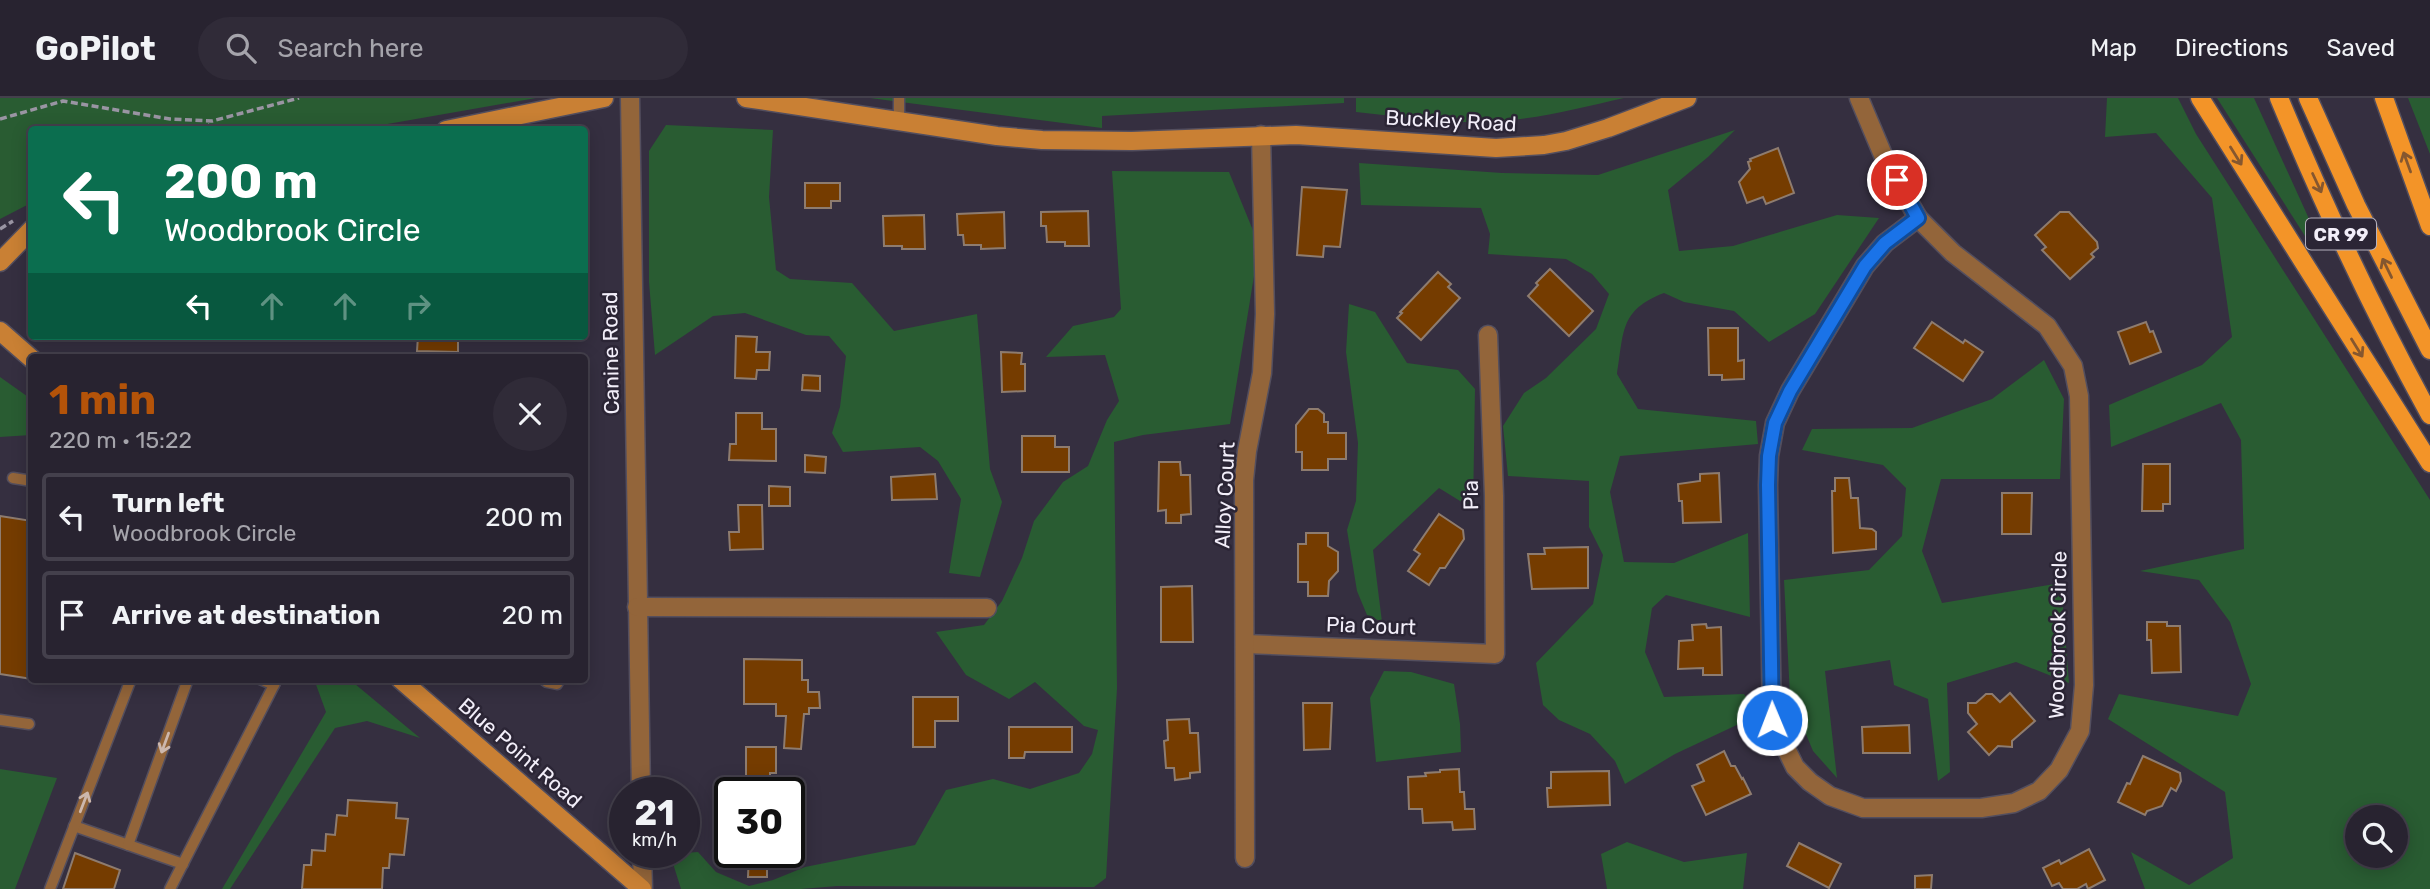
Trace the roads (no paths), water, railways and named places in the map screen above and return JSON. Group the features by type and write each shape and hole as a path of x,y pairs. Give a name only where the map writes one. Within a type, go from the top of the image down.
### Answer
{"main road":[{"path":"2200,98 2430,463"},
{"name":"CR 99","path":"2279,98 2340,233 2430,415"},
{"name":"CR 99","path":"2308,98 2356,205 2430,350"},
{"path":"2384,98 2430,226"}],"street":[{"path":"466,126 604,98"},
{"name":"Canine Road","path":"630,98 641,777"},
{"name":"Buckley Road","path":"746,98 898,122 1042,140 1132,141 1261,135 1519,148 1588,134 1687,98"},
{"name":"Woodbrook Circle","path":"1859,98 1886,162 1918,218 1953,253 2046,326 2073,366 2079,396 2084,685 2080,731 2059,770 2039,791 2014,803 1981,808 1863,808 1830,796 1795,767 1772,720 1768,485 1769,456 1775,423 1790,391 1865,266 1885,243 1918,218"},
{"name":"Alloy Court","path":"1245,858 1244,480 1262,373 1265,314 1261,135"},
{"path":"0,262 28,233"},
{"path":"0,331 28,356"},
{"name":"Pia","path":"1488,335 1494,496 1495,654"},
{"path":"637,607 986,608"},
{"name":"Pia Court","path":"1245,644 1495,654"},
{"name":"Blue Point Road","path":"407,683 643,889"},
{"path":"642,868 643,889"}],"lane":[{"path":"898,122 899,98"},
{"path":"13,478 28,480"},
{"path":"51,889 129,683"},
{"path":"128,845 187,683"},
{"path":"170,889 275,683"},
{"path":"0,720 29,724"},
{"path":"75,826 183,864"}]}
